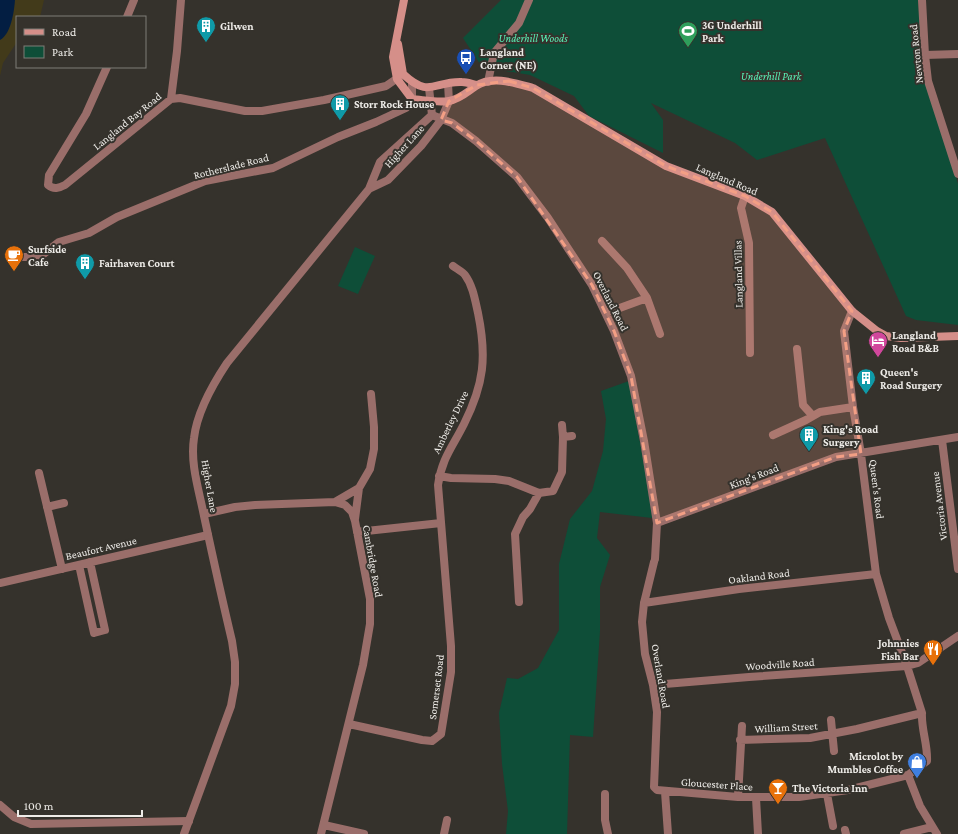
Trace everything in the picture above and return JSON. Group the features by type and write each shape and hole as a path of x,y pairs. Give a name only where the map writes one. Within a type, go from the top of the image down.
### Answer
{"main road":[{"path":"404,0 398,31 400,77 412,99"},
{"name":"Langland Road","path":"400,77 421,87 429,88 462,82 477,85"},
{"name":"Langland Road","path":"412,99 449,101 464,95 477,85 488,82 509,81 533,88 666,166 745,196 772,212 852,311 867,324 886,336 901,338 958,336"}],"street":[{"path":"127,16 134,0"},
{"path":"171,99 181,0"},
{"path":"488,82 494,54 520,23 529,0"},
{"name":"Newton Road","path":"922,0 928,81 958,174"},
{"path":"925,55 958,54"},
{"name":"Langland Bay Road","path":"107,68 86,114 49,175 48,185 51,187 60,187 65,185 171,99 180,98 245,111 262,111 362,93 386,86 400,77"},
{"path":"412,83 412,99"},
{"name":"Higher Lane","path":"369,189 388,180 421,146 441,120 449,101 448,84"},
{"name":"Higher Lane","path":"184,834 231,706 235,684 235,662 232,641 196,483 193,450 194,436 211,388 227,363 369,189 380,162 432,115 432,101 429,88"},
{"name":"Rotherslade Road","path":"13,256 41,256 59,242 89,233 117,217 205,181 273,168 338,137 406,108 412,99"},
{"name":"Overland Road","path":"432,115 441,120 452,123 517,177 548,218 592,285 606,313 631,376 645,448 657,523 654,560 644,603 642,622 645,654 654,685 657,712 654,787 657,790 665,792"},
{"name":"Langland Villas","path":"745,196 741,208 749,243 750,353"},
{"path":"602,242 627,268 647,298 660,334"},
{"name":"Amberley Drive","path":"439,476 446,456 464,425 472,406 481,380 483,365 482,330 472,288 465,274 453,266"},
{"path":"606,313 647,298"},
{"name":"Queen's Road","path":"852,311 844,331 852,407 861,454 876,574 922,713 928,754 927,761 908,775"},
{"path":"797,350 803,405 812,415"},
{"path":"204,514 235,507 255,505 335,502 358,488 370,469 374,449 371,394"},
{"path":"773,435 820,412 852,407"},
{"path":"439,476 451,478 495,479 509,481 539,493 553,491 562,472 562,425"},
{"path":"563,438 572,436"},
{"name":"King's Road","path":"657,523 836,457 958,437"},
{"name":"Victoria Avenue","path":"942,440 958,569"},
{"path":"38,473 62,569"},
{"name":"Somerset Road","path":"349,724 422,740 432,741 441,734 451,672 452,646 438,485 439,476"},
{"path":"355,521 358,488"},
{"path":"519,602 515,534 523,517 530,509 539,493"},
{"name":"Cambridge Road","path":"321,834 363,665 370,624 370,599 355,521 352,512 345,505 335,502"},
{"path":"47,507 64,503"},
{"path":"357,532 441,523"},
{"name":"Beaufort Avenue","path":"0,583 208,535"},
{"path":"79,565 94,633 105,630 90,562"},
{"name":"Oakland Road","path":"644,603 740,589 876,574"},
{"name":"Woodville Road","path":"654,685 907,666 918,663 958,636"},
{"name":"William Street","path":"740,740 795,739 833,734 922,713"},
{"name":"William Street","path":"831,720 834,751"},
{"path":"738,797 740,740 742,726"},
{"path":"904,834 934,831 920,806 908,775"},
{"name":"Gloucester Place","path":"665,792 756,798 799,797 827,794 908,775"},
{"path":"665,792 668,834"},
{"path":"605,794 605,820 608,834"},
{"path":"827,794 833,826"},
{"path":"756,798 758,834"},
{"path":"0,805 14,817 31,824 189,821"},
{"path":"444,834 447,820"},
{"path":"324,825 364,834"}],"highlighted area":[{"path":"509,81 533,88 666,166 745,196 772,212 852,311 844,331 861,454 836,457 657,523 631,376 614,331 592,285 517,177 476,141 452,123 441,120 449,101 477,85"}],"green space":[{"name":"Underhill Park","path":"501,0 918,0 922,56 958,184 958,325 916,320 906,316 825,138 757,160 735,143 651,103 663,120 663,153 589,116 574,96 530,75 482,67 463,38"},
{"path":"355,247 375,256 358,294 338,286"},
{"path":"629,381 651,504 652,518 600,512 597,538 610,555 600,587 600,631 593,737 570,735 567,834 506,834 508,811 502,764 499,713 507,678 518,679 538,668 559,630 559,564 570,519 592,491 603,451 606,419 601,391"}],"sand":[{"path":"0,0 44,0 40,16 16,16 16,44 3,63 0,76"}],"water":[{"path":"0,0 15,0 13,16 9,28 4,37 0,40"}],"place":[{"name":"Gilwen","path":"206,43"},
{"name":"3G Underhill Park","path":"688,48"},
{"name":"Langland Corner (NE)","path":"466,75"},
{"name":"Storr Rock House","path":"340,121"},
{"name":"Surfside Cafe","path":"14,272"},
{"name":"Fairhaven Court","path":"85,280"},
{"name":"Langland Road B&B","path":"878,358"},
{"name":"Queen's Road Surgery","path":"866,395"},
{"name":"King's Road Surgery","path":"809,452"},
{"name":"Johnnies Fish Bar","path":"933,666"},
{"name":"Microlot by Mumbles Coffee","path":"917,779"},
{"name":"The Victoria Inn","path":"778,805"}],"park label":[{"name":"Underhill Woods","path":"533,38"}]}
